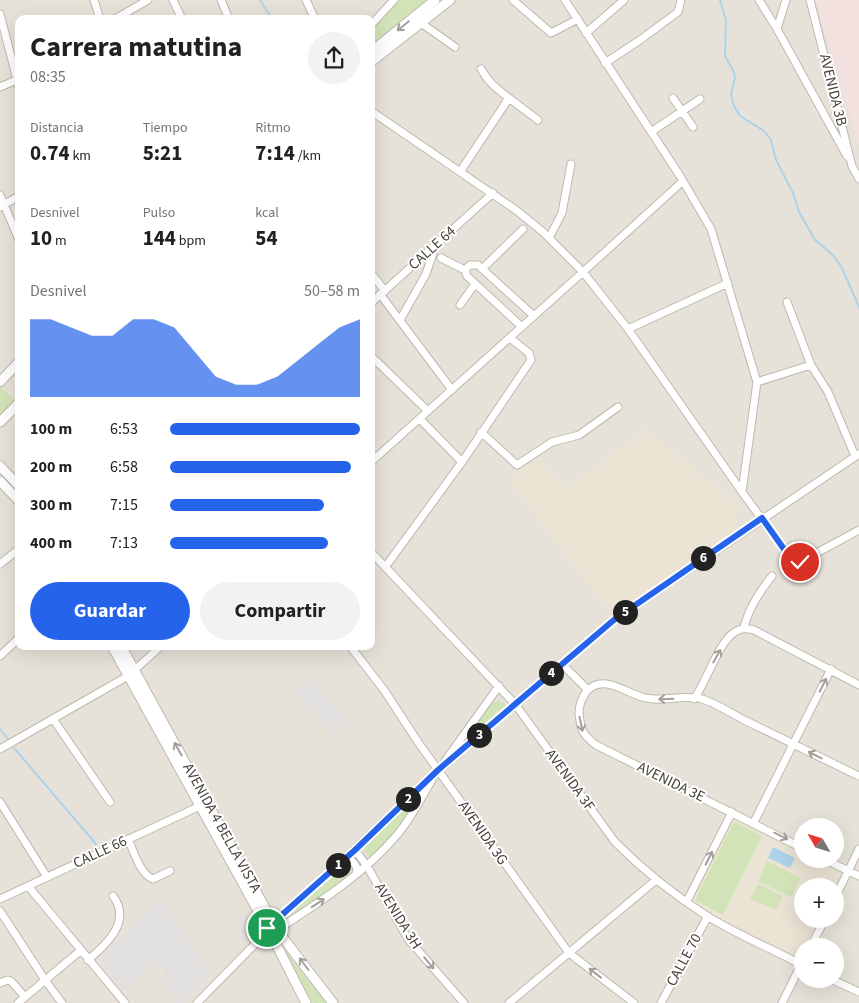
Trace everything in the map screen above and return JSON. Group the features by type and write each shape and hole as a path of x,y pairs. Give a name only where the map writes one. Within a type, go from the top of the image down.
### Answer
{"street":[{"path":"94,0 99,15"},
{"path":"122,15 148,0"},
{"path":"173,0 180,15"},
{"path":"221,0 227,15"},
{"path":"306,0 313,15"},
{"path":"375,21 394,0"},
{"path":"375,49 435,0"},
{"path":"375,59 450,0"},
{"path":"513,0 551,33 578,19"},
{"path":"565,0 683,181 711,229 757,382 742,492"},
{"path":"586,33 624,0"},
{"path":"605,62 640,40 678,12 681,0"},
{"path":"759,0 778,29 852,166"},
{"path":"778,29 786,0"},
{"name":"AVENIDA 3B","path":"810,0 852,166 859,179"},
{"path":"0,14 3,42 15,74"},
{"path":"421,23 454,47"},
{"path":"481,69 486,79 495,88 538,120"},
{"path":"0,87 15,83"},
{"path":"460,172 509,98"},
{"path":"673,98 693,127"},
{"path":"651,132 700,99"},
{"path":"375,115 516,210 549,238 583,272 628,329 742,492 795,562 800,562 859,530"},
{"path":"549,238 562,213 571,164"},
{"path":"375,458 683,181"},
{"name":"CALLE 64","path":"375,300 493,193"},
{"path":"0,195 2,205 15,232"},
{"path":"2,205 15,198"},
{"path":"482,269 523,229"},
{"path":"400,320 426,274 436,245"},
{"path":"441,258 465,270"},
{"path":"465,270 474,264 482,269 534,316"},
{"path":"465,270 466,276 522,327"},
{"path":"375,280 400,320 452,390"},
{"path":"628,329 728,282"},
{"path":"460,305 475,284"},
{"path":"197,1003 270,930 438,770 615,619 857,455 828,392 811,365 788,302"},
{"path":"386,566 462,462 531,360 529,353 510,338"},
{"path":"375,360 428,411"},
{"path":"757,382 811,365"},
{"path":"0,382 15,366"},
{"path":"0,422 15,407"},
{"path":"481,432 517,465 552,442 580,435 618,407"},
{"path":"420,419 462,462"},
{"path":"0,466 15,482"},
{"path":"0,481 15,497"},
{"path":"0,564 15,552"},
{"name":"AVENIDA 3F","path":"375,556 515,704 615,842 656,880 708,916 794,960"},
{"path":"744,628 752,607 772,576"},
{"path":"694,699 702,688 710,669 728,637 744,628 754,630 859,685"},
{"path":"0,656 15,642"},
{"name":"AVENIDA 4 BELLA VISTA","path":"115,650 131,673 270,930 306,1003"},
{"name":"AVENIDA 4 BELLA VISTA","path":"122,650 131,673 200,806 270,930 333,1003"},
{"path":"0,749 131,673 157,650"},
{"name":"AVENIDA 3G","path":"353,650 384,690 418,742 569,953 634,1003"},
{"path":"562,664 588,690 604,683 613,684 641,697 654,700 702,699 859,776"},
{"path":"754,822 831,669"},
{"path":"270,930 331,895 367,866 398,834 438,770 499,686"},
{"name":"AVENIDA 3E","path":"588,690 582,698 579,709 584,735 590,740 794,844"},
{"path":"53,719 110,802"},
{"path":"0,802 47,877"},
{"name":"CALLE 66","path":"0,899 200,806"},
{"path":"687,902 732,812"},
{"path":"128,840 144,873 149,878 153,879 170,871"},
{"path":"844,879 859,849"},
{"name":"AVENIDA 3H","path":"355,850 367,866 408,938 464,1003"},
{"path":"343,860 352,861 356,865 356,874"},
{"path":"842,868 859,876"},
{"path":"509,1003 656,880"},
{"path":"28,886 124,1003"},
{"path":"88,960 101,948 120,921 120,906 113,896"},
{"path":"0,911 62,1003"},
{"name":"CALLE 70","path":"661,1003 708,916"},
{"path":"18,1003 80,951"},
{"path":"0,983 8,980 12,981 25,997"},
{"path":"782,1003 794,980"},
{"path":"844,985 859,992"}],"shaded area":[{"path":"0,0 859,0 859,1003 0,1003"},
{"path":"815,0 859,0 859,146"},
{"path":"644,429 738,504 736,535 615,619 508,480 538,457 565,489"},
{"path":"307,679 316,684 351,722 334,736 293,692"},
{"path":"734,816 794,848 794,868 833,868 839,871 835,878 794,878 794,928 811,928 806,938 794,938 794,955 710,913 691,900"},
{"path":"160,897 211,974 182,1003 177,1003 160,982 166,972 156,962 124,991 99,960"}],"green space":[{"path":"399,0 430,0 375,44 375,27"},
{"path":"0,387 15,400 0,416"},
{"path":"499,701 504,703 506,707 504,711 455,753 491,704"},
{"path":"421,793 396,833 370,858 362,848"},
{"path":"734,822 762,836 723,915 695,900"},
{"path":"767,861 800,878 794,878 794,891 791,897 758,881"},
{"path":"344,863 351,863 354,867 354,873 287,919 300,904"},
{"path":"758,884 783,896 776,910 750,899"},
{"path":"283,948 326,1003 313,1003"}],"water":[{"path":"773,847 794,858 794,860 790,868 768,858"}],"waterway":[{"path":"260,0 269,15"},
{"path":"720,0 726,20 725,56 734,72 735,78 731,95 734,106 740,116 764,131 771,140 776,160 793,193 799,212 815,240 833,255 842,268 859,307"},
{"path":"0,729 8,739"},
{"path":"14,748 96,844"}],"route":[{"path":"267,928 355,850 438,770 615,619 762,518 791,559 795,562 800,562"}]}
